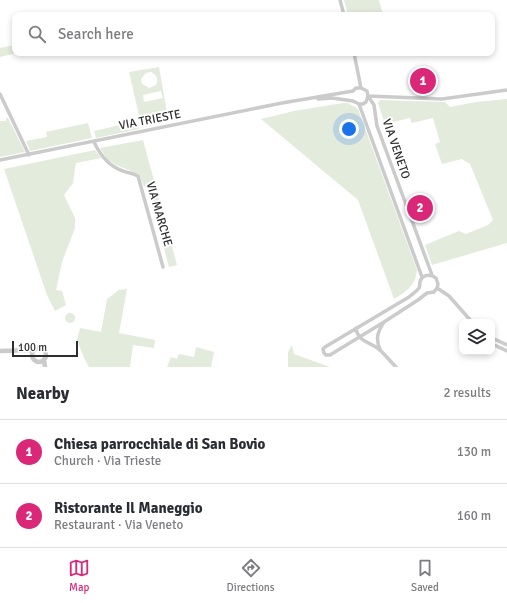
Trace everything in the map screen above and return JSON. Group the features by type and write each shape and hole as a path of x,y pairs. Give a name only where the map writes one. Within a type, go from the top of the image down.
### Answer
{"street":[{"path":"340,0 343,12"},
{"path":"355,56 361,88"},
{"path":"357,88 367,91 368,96 365,102 359,104 353,101 332,98 304,99 353,91 357,88"},
{"path":"368,96 442,99 507,90"},
{"path":"353,91 351,96 353,101"},
{"path":"0,94 29,155"},
{"name":"VIA VENETO","path":"368,96 374,105 377,126 432,275"},
{"name":"VIA TRIESTE","path":"0,160 304,99"},
{"name":"VIA VENETO","path":"359,104 422,278"},
{"name":"VIA MARCHE","path":"94,142 101,155 111,164 123,171 138,176 163,267"},
{"path":"432,275 437,280 438,284 437,288 431,293 426,293 418,300 384,322 330,355 326,355 324,353 323,351 325,347 409,297 420,286 420,281 422,278 432,275"},
{"path":"420,286 426,293"},
{"path":"437,288 449,296 469,319"},
{"path":"380,350 377,337 380,327 384,322"},
{"path":"356,328 359,337 368,344 380,350 396,367"},
{"path":"495,339 507,345"},
{"path":"495,345 507,351"},
{"path":"33,352 38,348 44,350 46,354 44,359 44,367"},
{"path":"0,351 26,350 33,352"},
{"path":"33,352 34,359 44,367"},
{"path":"38,361 44,359"}],"green space":[{"path":"344,0 379,0 382,12 347,12"},
{"path":"12,46 12,54 0,57 0,48"},
{"path":"159,67 168,118 141,124 129,72","holes":["151,72 156,76 157,81 156,85 149,88 142,84 141,79 146,73","161,91 163,98 144,102 143,95"]},
{"path":"507,99 507,243 432,265 425,245 459,231 466,234 488,225 493,220 470,164 462,159 442,164 435,144 440,142 433,118 412,123 410,118 385,124 378,103 380,100 445,102 450,107 476,102"},
{"path":"348,103 358,109 417,270 415,280 410,288 394,299 358,200 261,119 294,111"},
{"path":"6,118 8,118 25,152 0,157 0,121 6,121"},
{"path":"137,121 139,129 96,138 94,131"},
{"path":"88,123 92,138 30,151 26,141 47,137 46,132"},
{"path":"143,140 177,265 169,267 147,187 144,187 139,174 116,165 107,159 100,148"},
{"path":"95,150 101,158 76,163 73,183 64,195 75,218 75,228 62,262 56,290 62,291 66,305 55,311 47,295 4,169"},
{"path":"127,289 119,333 155,340 154,348 133,345 130,367 89,367 77,340 80,328 101,332 107,299 119,290"},
{"path":"68,313 72,313 74,314 74,322 68,323 65,320 65,316"},
{"path":"292,345 294,354 330,367 288,367 288,352"},
{"path":"196,347 214,352 211,367 167,367 171,357 177,359 179,354 194,357"}],"place":[{"name":"Chiesa parrocchiale di San Bovio","path":"423,81"},
{"name":"Ristorante Il Maneggio","path":"420,208"}]}
